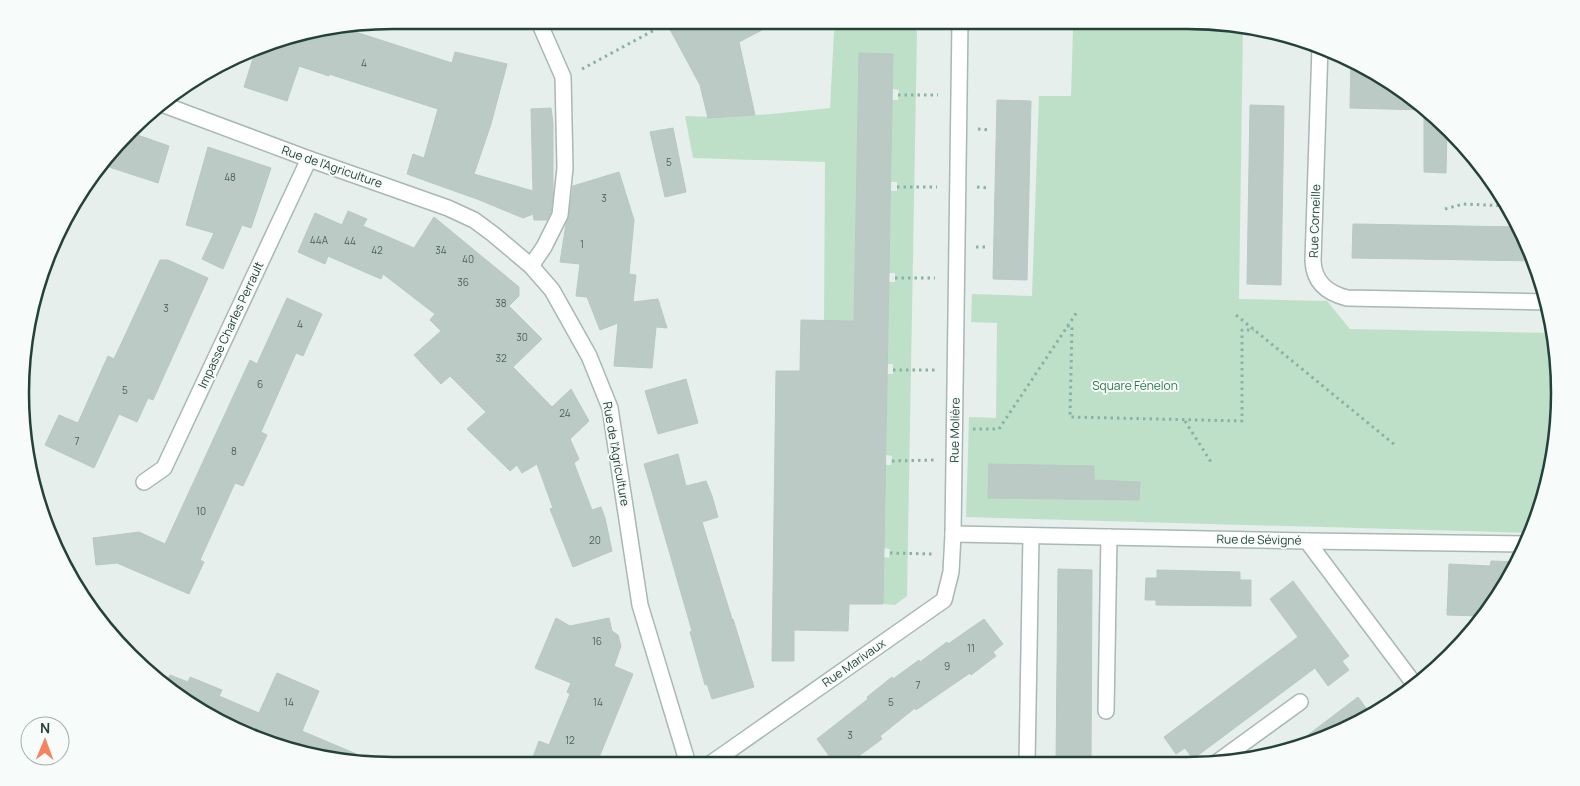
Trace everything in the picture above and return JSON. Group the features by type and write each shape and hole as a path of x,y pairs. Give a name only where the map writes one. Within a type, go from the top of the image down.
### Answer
{"street":[{"path":"531,266 544,247 560,215 565,168 563,76 542,29"},
{"name":"Rue Molière","path":"953,534 960,29"},
{"name":"Rue Corneille","path":"1320,54 1313,261 1317,278 1323,287 1333,294 1347,298 1540,302"},
{"name":"Rue de l'Agriculture","path":"168,106 448,208 474,220 531,266 552,290 589,356 610,408 640,605 686,757"},
{"name":"Impasse Charles Perrault","path":"144,482 164,468 309,159"},
{"path":"953,534 1031,536 1027,757"},
{"name":"Rue Marivaux","path":"720,757 944,600 951,572 953,534"},
{"name":"Rue de Sévigné","path":"1031,536 1307,540 1411,680"},
{"path":"1106,711 1109,537"},
{"path":"1307,540 1519,544"},
{"path":"1228,755 1300,702"}],"path":[{"path":"575,73 656,29"},
{"path":"898,95 922,95"},
{"path":"976,129 990,130"},
{"path":"897,187 921,187"},
{"path":"976,187 989,188"},
{"path":"1445,209 1463,204 1499,206"},
{"path":"974,247 988,247"},
{"path":"895,278 919,278"},
{"path":"973,429 999,429 1077,312"},
{"path":"1236,315 1395,445"},
{"path":"1067,326 1072,326 1070,417 1184,420 1242,421 1242,330 1254,330"},
{"path":"893,370 939,370"},
{"path":"1184,420 1211,462"},
{"path":"892,462 938,460"},
{"path":"890,553 942,554"}],"green space":[{"path":"836,29 915,29 917,31 907,596 895,605 883,604 884,557 889,558 890,549 884,548 885,465 891,465 892,456 886,455 887,374 893,374 893,364 887,364 889,282 895,282 895,273 889,273 891,191 897,191 897,182 891,182 892,100 898,100 899,90 893,89 893,54 859,54 854,321 824,320 825,162 693,158 685,116 776,114 830,108"},
{"name":"Square Fénelon","path":"1073,29 1187,29 1243,33 1239,299 1327,301 1350,329 1546,333 1551,393 1548,441 1539,487 1524,533 966,517 969,417 996,418 997,323 971,322 972,294 1032,296 1039,96 1071,96"}],"building":[{"path":"670,29 764,29 739,42 755,115 708,118 700,85"},
{"path":"353,31 452,63 455,52 507,64 491,124 474,174 533,191 531,109 551,108 553,123 553,197 551,212 547,220 534,220 533,214 523,218 407,174 413,154 424,158 438,109 299,66 287,101 244,87 254,56 299,41 345,32"},
{"path":"859,53 893,54 883,604 849,604 848,631 794,630 794,661 772,661 776,371 800,371 801,320 854,321"},
{"path":"1351,68 1389,90 1416,110 1350,108"},
{"path":"997,100 1031,101 1027,280 993,279"},
{"path":"1250,105 1284,106 1281,285 1247,284"},
{"path":"1424,116 1447,137 1446,173 1424,172"},
{"path":"673,128 686,192 665,197 650,132"},
{"path":"136,134 169,146 158,183 108,167"},
{"path":"208,147 271,168 251,228 242,225 223,269 202,259 214,233 186,225"},
{"path":"619,172 634,220 629,274 636,275 633,302 658,299 667,328 656,327 652,368 614,366 618,323 600,330 587,297 576,296 580,264 560,262 573,186"},
{"path":"348,211 367,219 363,226 414,248 434,217 519,287 519,296 509,306 542,339 513,367 552,407 571,389 589,421 570,439 579,459 574,463 592,510 601,507 612,551 573,567 550,509 553,508 537,464 522,473 517,465 510,471 467,429 486,412 450,376 441,384 414,355 441,331 430,320 435,314 383,274 381,279 328,256 325,264 298,252 315,213 342,225"},
{"path":"1353,224 1511,227 1526,261 1352,258"},
{"path":"160,260 168,260 208,278 153,400 148,398 137,422 119,414 94,468 45,445 59,415 78,423 108,356 114,359"},
{"path":"287,298 322,314 303,356 296,353 261,432 267,435 243,486 235,483 200,560 204,562 189,594 117,563 96,565 93,538 139,532 165,544 250,360 257,364"},
{"path":"686,379 698,423 658,434 645,391"},
{"path":"678,454 686,486 706,481 712,496 718,517 702,522 754,687 712,699 707,684 705,685 690,632 692,631 644,464"},
{"path":"989,464 1094,466 1094,480 1140,482 1139,500 988,498"},
{"path":"1491,561 1510,562 1475,616 1447,615 1449,564 1490,566"},
{"path":"1058,569 1092,570 1091,757 1056,757"},
{"path":"1157,570 1240,572 1240,580 1251,580 1251,606 1156,605 1156,600 1145,600 1146,578 1157,578"},
{"path":"1293,581 1349,656 1342,661 1349,670 1328,686 1315,668 1196,757 1191,757 1185,748 1176,754 1164,737 1298,637 1270,599"},
{"path":"556,618 570,626 609,618 612,631 618,635 621,646 614,666 633,674 599,757 533,757 539,741 549,745 570,694 567,692 571,683 535,668"},
{"path":"984,619 1003,644 993,652 996,656 971,675 970,673 916,710 915,708 880,736 882,739 858,757 830,757 817,739 868,699 867,697 892,677 893,679 919,660 920,662 947,642 948,644"},
{"path":"277,673 319,691 302,731 359,755 299,745 254,730 211,708 168,679 170,675 188,682 190,677 222,690 219,696 259,713"},
{"path":"1358,697 1367,709 1348,720 1304,738"}]}
